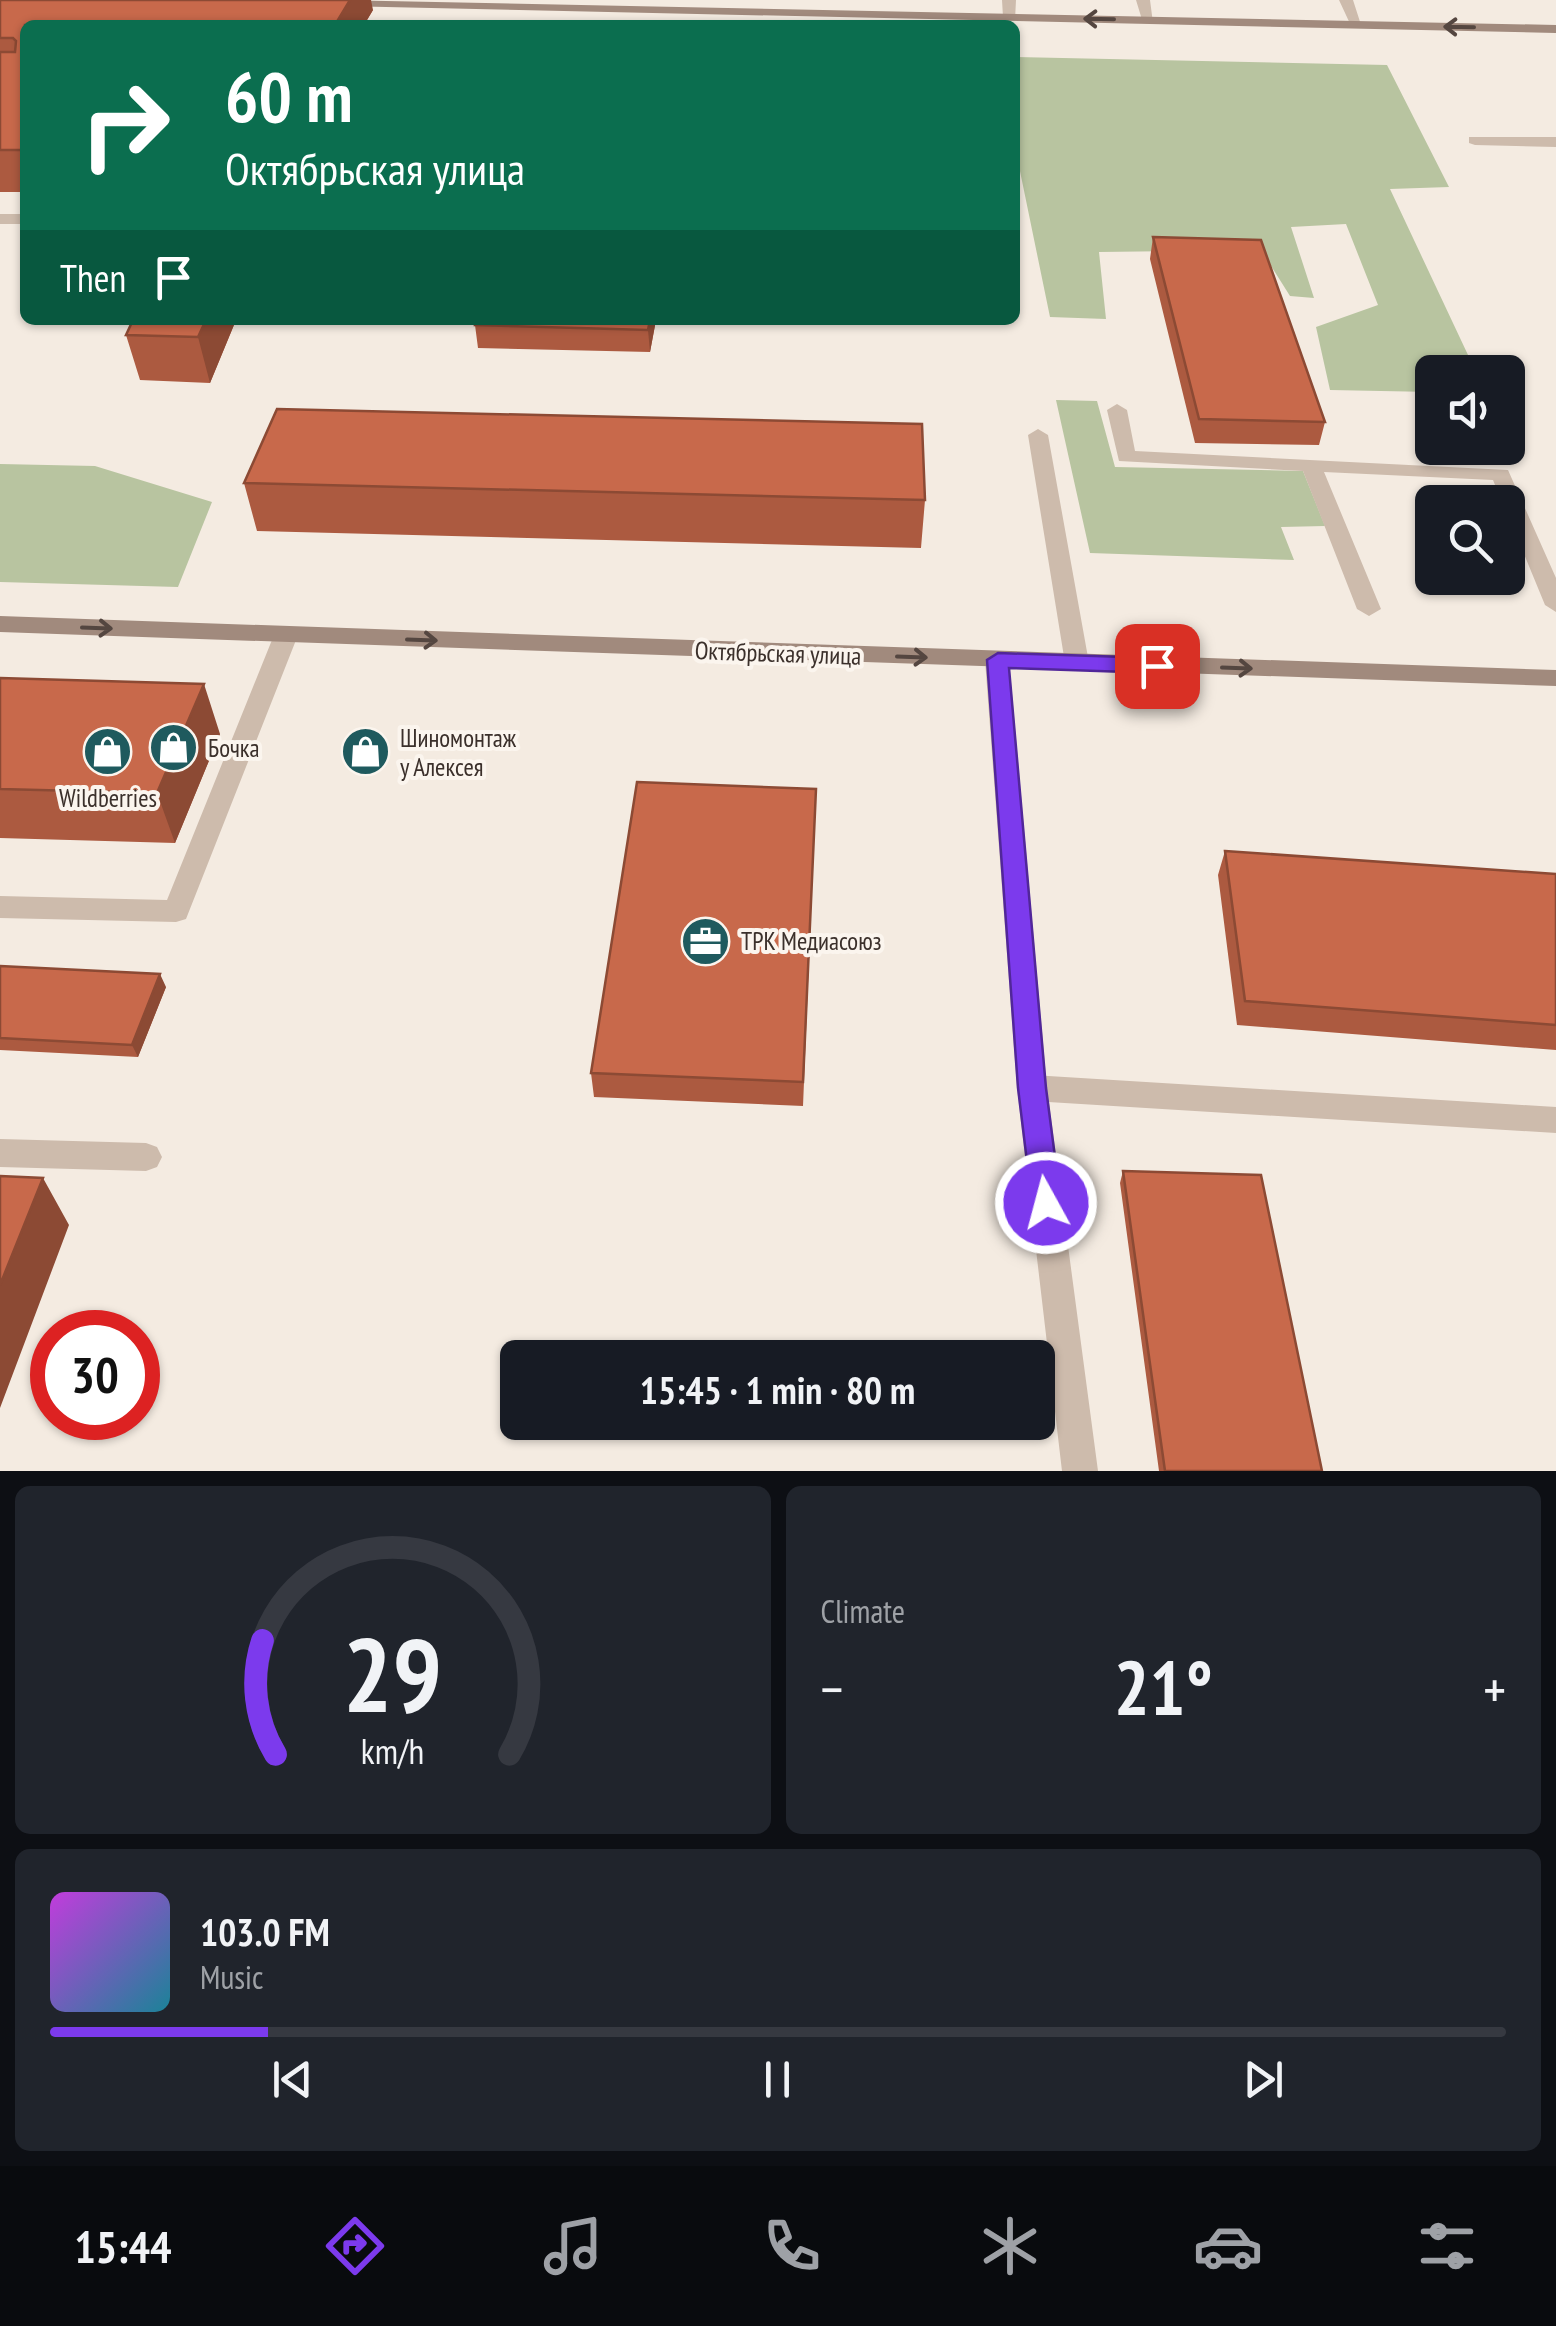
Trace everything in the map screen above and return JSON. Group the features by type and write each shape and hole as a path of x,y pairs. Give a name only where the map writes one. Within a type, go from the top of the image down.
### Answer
{"main road":[{"path":"319,1 486,3 951,20 1010,17 1556,29"},
{"name":"Октябрьская улица","path":"0,624 1556,678"}],"street":[{"path":"1008,0 1010,17"},
{"path":"1142,0 1148,20"},
{"path":"1346,0 1357,24"},
{"path":"1475,140 1556,142"},
{"path":"1117,410 1126,457 1500,474 1556,605"},
{"path":"1038,435 1077,663"},
{"path":"1311,466 1369,609"},
{"path":"0,907 176,910 286,635"},
{"path":"998,660 1032,1088 1080,1471"},
{"path":"1032,1088 1556,1120"},
{"path":"0,1154 146,1157"}],"green space":[{"path":"1020,57 1387,65 1449,187 1390,189 1468,355 1415,355 1415,392 1330,390 1316,327 1378,305 1346,224 1291,227 1314,298 1290,296 1261,250 1099,252 1106,319 1050,317 1020,171"},
{"path":"1056,400 1097,401 1115,467 1303,471 1325,526 1281,527 1294,560 1090,553"},
{"path":"0,464 95,466 212,502 178,587 0,582"}],"building":[{"path":"0,0 350,0 338,20 20,20 20,150 0,150 0,52 15,52 16,41 0,38"},
{"path":"1153,237 1261,240 1325,422 1199,419"},
{"path":"131,325 204,325 198,337 126,335"},
{"path":"475,325 649,325 648,330"},
{"path":"277,409 922,424 925,500 244,483"},
{"path":"0,678 204,684 157,793 0,789"},
{"path":"637,782 816,789 803,1082 591,1073"},
{"path":"1225,851 1556,874 1556,1025 1245,1001"},
{"path":"0,966 160,974 132,1045 0,1038"},
{"path":"1123,1171 1261,1175 1322,1471 1165,1471"},
{"path":"0,1176 43,1178 0,1285"}],"place":[{"name":"Бочка","path":"173,748"},
{"name":"Wildberries","path":"108,752"},
{"name":"Шиномонтаж у Алексея","path":"365,752"},
{"name":"ТРК Медиасоюз","path":"706,941"}],"route":[{"path":"1046,1203 1032,1088 998,660 1157,666"}]}
